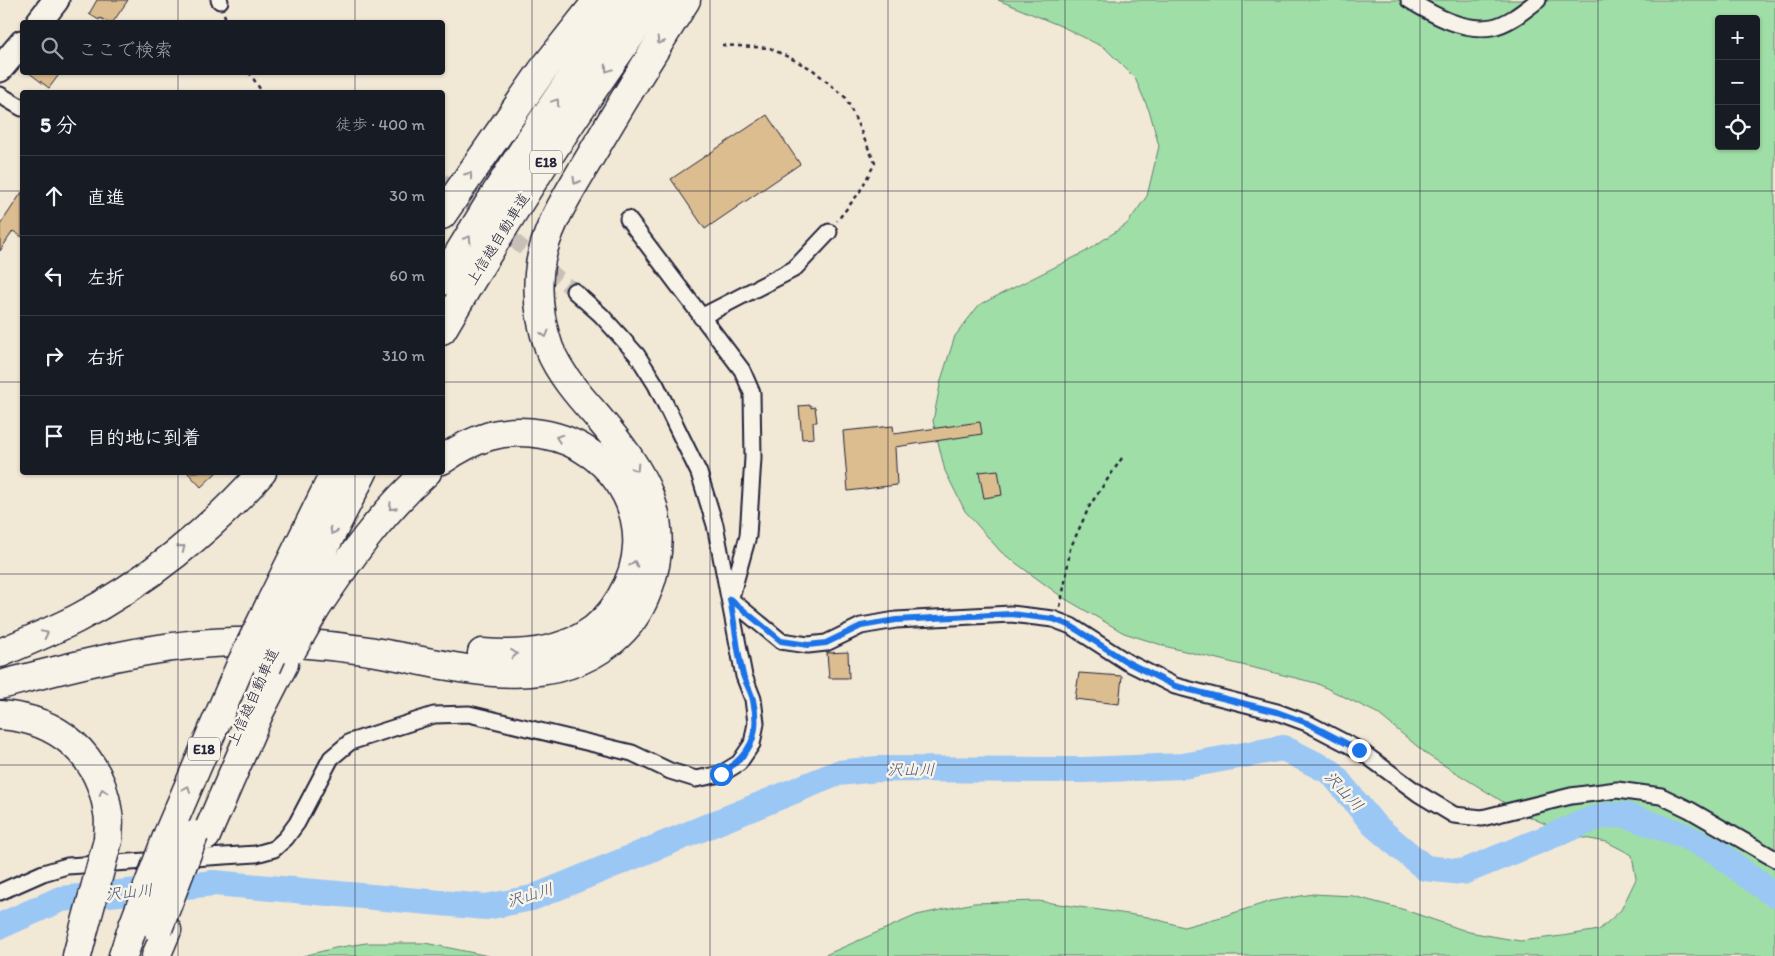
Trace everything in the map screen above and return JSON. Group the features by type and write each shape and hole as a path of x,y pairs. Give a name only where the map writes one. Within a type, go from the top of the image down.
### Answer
{"highway":[{"path":"445,211 542,71 598,0"},
{"name":"上信越自動車道","path":"445,276 517,162 626,0"},
{"name":"上信越自動車道","path":"445,325 573,120 656,0"},
{"path":"0,685 124,655 197,644 233,642 310,644 364,651 467,669 500,673 530,673 556,669 582,660 602,649 620,634 635,616 646,595 655,571 659,546 657,522 652,499 642,476 606,426 564,376 550,350 542,324 539,272 545,245 558,214 643,67 686,0"},
{"path":"0,667 119,638 194,626 280,624 368,634 471,653 504,655 537,652 564,645 583,636 600,624 615,607 627,588 635,566 637,542 634,517 627,494 615,475 599,458 577,444 554,436 530,432 504,432 480,438 445,458"},
{"path":"0,653 78,618 146,575 217,518 259,475"},
{"name":"上信越自動車道","path":"293,606 334,475"},
{"name":"上信越自動車道","path":"148,956 189,835 264,665 361,475"},
{"path":"293,606 362,543 411,486 424,475"},
{"path":"154,935 189,835 256,719 264,665"},
{"path":"0,715 31,720 69,739 85,755 95,771 103,790 109,815 108,840 80,945"},
{"name":"上信越自動車道","path":"122,956 154,935"}],"main road":[{"path":"41,20 56,0"},
{"path":"0,69 20,45"}],"street":[{"path":"1409,0 1434,15 1467,27 1492,27 1516,17 1538,0"},
{"path":"0,95 20,107"},
{"path":"628,219 742,370 752,393 753,458 748,536 730,599"},
{"path":"702,317 794,269 828,232"},
{"path":"0,892 68,866 256,854 274,849 286,838 297,823 331,758 350,742 434,715 469,714 632,753 670,771 696,779 721,774 738,763 752,744 756,723 753,699 744,676 715,525 700,473 656,385 637,355 621,335 574,291"},
{"path":"730,599 781,641 808,645 826,643 861,626 896,620 1011,614 1053,619 1071,626 1127,662 1175,686 1277,712 1307,723 1359,750 1419,794 1454,816 1482,818 1571,796 1617,790 1661,796 1690,810 1775,859"}],"path":[{"path":"722,45 770,48 812,69 846,98 875,163 859,193 828,232"},
{"path":"251,75 261,90"},
{"path":"1057,621 1070,549 1090,506 1122,458"}],"green space":[{"path":"998,0 1775,0 1775,956 823,956 917,915 974,903 1038,901 1148,917 1184,927 1271,901 1313,894 1353,896 1402,909 1469,932 1520,941 1599,930 1621,910 1636,879 1632,855 1607,842 1572,836 1521,813 1429,756 1377,713 1316,683 1168,647 1124,633 1062,597 1001,552 965,511 945,471 933,421 941,380 955,336 979,305 1085,252 1127,224 1147,196 1159,146 1150,113 1135,78 1105,48 1063,27"},
{"path":"366,943 425,943 489,956 303,956"}],"building":[{"path":"97,0 128,0 114,20 100,18 99,20 89,14"},
{"path":"32,75 59,75 49,88"},
{"path":"767,115 800,164 705,229 671,179"},
{"path":"20,195 20,236 13,231 0,251 0,225"},
{"path":"811,405 811,408 815,407 817,422 813,422 814,438 802,439 799,406"},
{"path":"980,422 982,434 895,447 897,485 848,491 843,431 893,426 894,434"},
{"path":"998,470 1002,495 984,498 979,472"},
{"path":"190,475 214,475 201,487"},
{"path":"848,652 849,678 829,678 827,653"},
{"path":"1079,673 1122,676 1119,704 1075,699"}],"waterway":[{"name":"沢山川","path":"0,926 61,899 214,883 486,907 532,898 838,773 878,769 1083,770 1183,766 1283,748 1331,772 1374,825 1425,868 1463,872 1593,819 1608,815 1625,815 1680,834 1716,851 1775,895"}],"tunnel":[{"path":"445,183 574,291"}],"route":[{"path":"721,774 738,763 752,744 756,723 753,699 744,676 730,599 781,641 808,645 826,643 861,626 896,620 1011,614 1053,619 1071,626 1127,662 1175,686 1277,712 1307,723 1359,750"}]}
